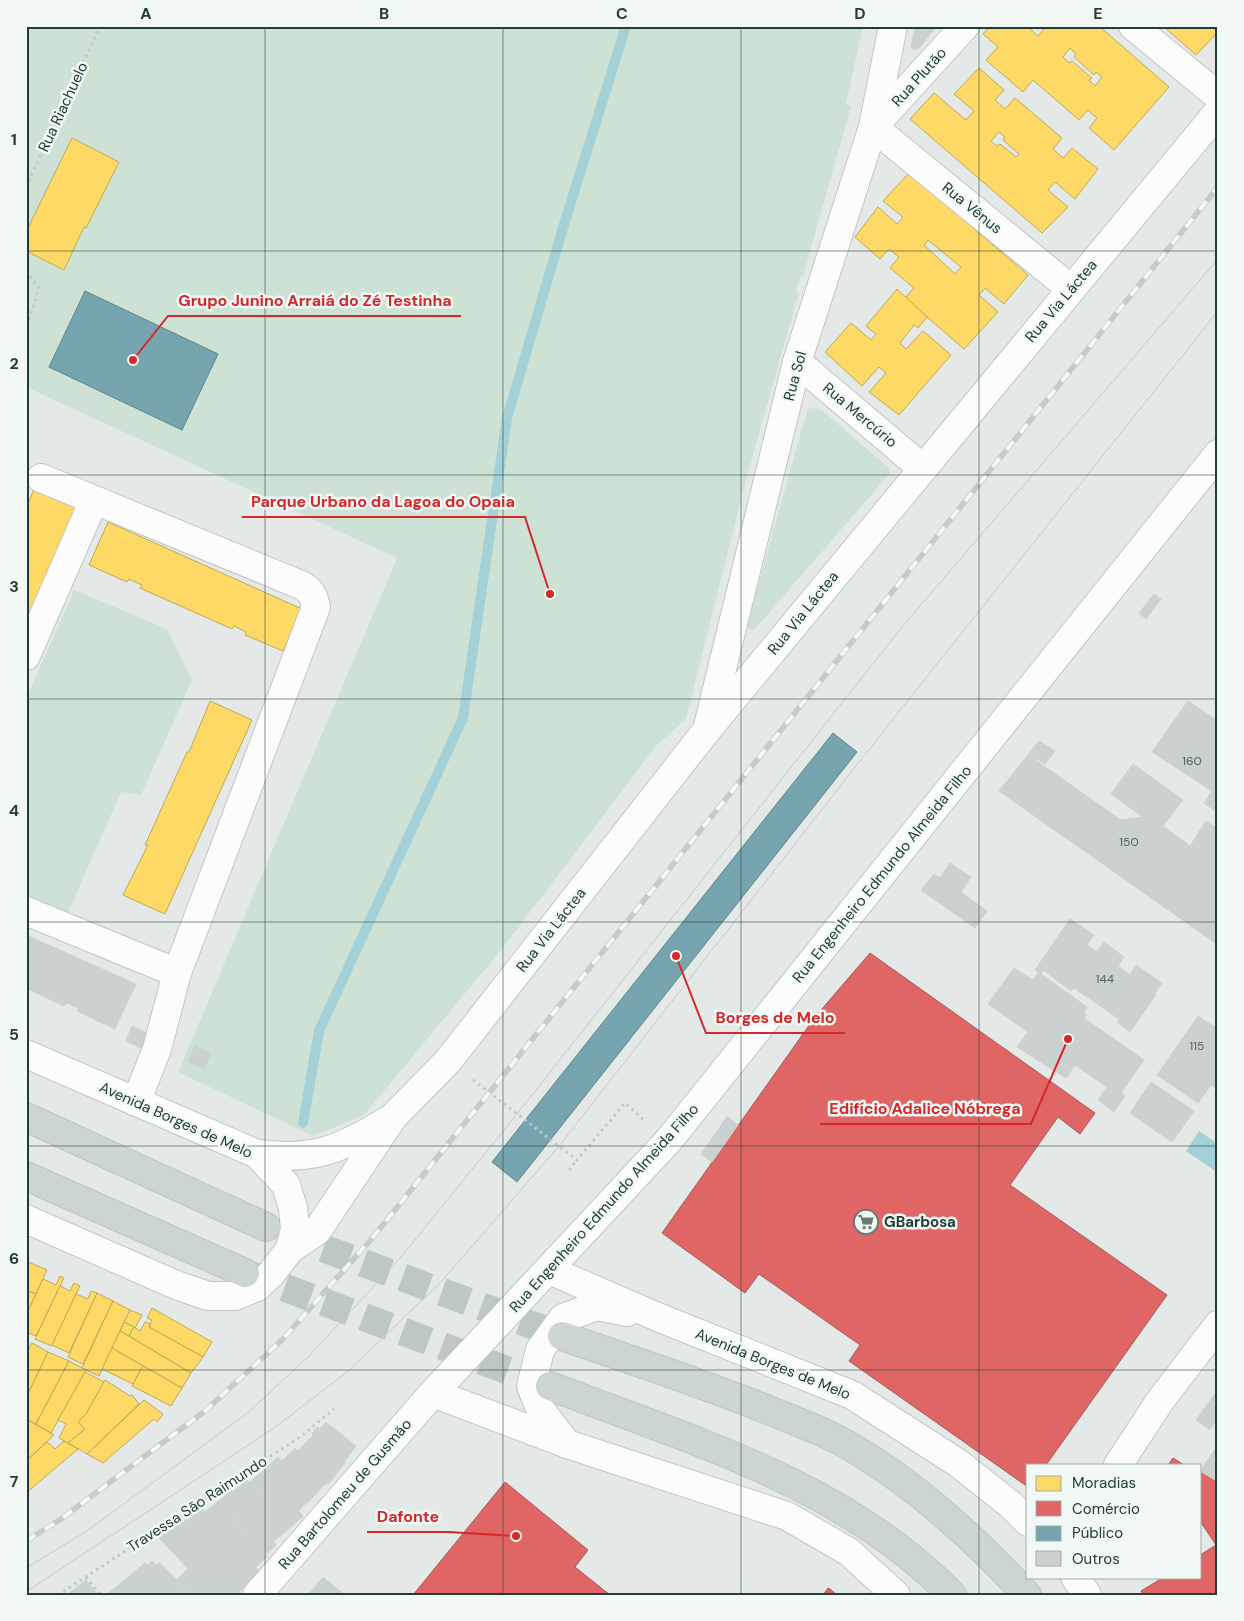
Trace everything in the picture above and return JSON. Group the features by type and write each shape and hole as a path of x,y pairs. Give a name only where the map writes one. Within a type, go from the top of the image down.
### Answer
{"main road":[{"path":"26,1117 266,1227"},
{"path":"26,1176 244,1273"},
{"path":"562,1336 742,1400 813,1428 860,1452 923,1495 973,1539 1027,1595"},
{"path":"550,1386 740,1460 824,1498 894,1543 928,1570 952,1595"}],"street":[{"name":"Rua Sol","path":"707,730 797,362 872,127 893,26"},
{"name":"Rua Plutão","path":"872,127 965,26"},
{"path":"1133,26 1218,96"},
{"name":"Rua Via Láctea","path":"290,1249 319,1228 393,1117 448,1061 707,730 1218,112"},
{"name":"Rua Vênus","path":"872,127 1071,289"},
{"name":"Rua Mercúrio","path":"797,362 922,468"},
{"name":"Rua Engenheiro Edmundo Almeida Filho","path":"433,1394 669,1140 1218,454"},
{"path":"41,478 308,589 314,598 316,607 177,973 157,1049 136,1102"},
{"path":"26,656 94,500"},
{"path":"26,912 177,973"},
{"name":"Avenida Borges de Melo","path":"26,1054 257,1154 286,1185 293,1208 295,1229 290,1249 271,1274 257,1287 235,1296 208,1296 176,1285 26,1219"},
{"name":"Rua Via Láctea","path":"257,1154 298,1158 334,1149 363,1136 393,1117"},
{"name":"Avenida Borges de Melo","path":"549,1270 660,1318 852,1394 958,1463 1011,1504 1026,1520"},
{"path":"567,1444 540,1409 531,1386 540,1350 563,1318 597,1306 660,1318"},
{"path":"1119,1464 1160,1401 1218,1325"},
{"path":"433,1394 567,1444 787,1516 849,1552 896,1595"},
{"name":"Rua Bartolomeu de Gusmão","path":"257,1595 433,1394"},
{"path":"1076,1578 1087,1595"}],"path":[{"name":"Rua Riachuelo","path":"26,187 100,26"},
{"path":"26,271 39,288 26,330"},
{"path":"448,1061 577,1160"},
{"path":"569,1170 625,1102 646,1122"},
{"name":"Travessa São Raimundo","path":"58,1595 300,1437 334,1409"},
{"path":"86,1577 101,1595"}],"green space":[{"path":"27,26 863,26 846,104 851,106 803,276 800,276 796,291 799,292 747,476 686,719 657,745 502,949 364,1115 313,1136 178,1072 397,558 26,387"},
{"path":"810,408 820,409 889,468 890,473 755,629 750,630 747,624 807,411"},
{"path":"74,590 167,629 192,680 141,795 121,792 67,915 26,898 26,699"}],"water":[{"path":"1199,1131 1218,1144 1218,1173 1186,1151"}],"building: Moradias":[{"path":"990,26 1027,26 1038,36 1045,28 1043,26 1099,26 1169,87 1114,150 1089,128 1097,118 1088,110 1079,120 1033,80 1023,92 986,60 998,47 983,34","holes":["1070,48 1076,54 1074,57 1094,75 1096,72 1102,77 1095,86 1089,80 1092,78 1072,61 1069,63 1063,57"]},
{"path":"1163,26 1218,26 1218,32 1196,55"},
{"path":"979,68 1004,90 995,100 1005,109 1015,98 1062,138 1053,149 1063,158 1072,148 1098,169 1075,199 1055,182 1048,190 1068,207 1042,233 910,119 934,93 966,120 974,111 954,94","holes":["999,132 1005,137 1003,140 1019,154 1016,157 1000,144 997,146 991,141"]},
{"path":"72,138 119,162 86,228 84,227 64,270 26,251 26,232"},
{"path":"909,173 1028,275 1004,304 985,288 979,295 998,312 964,349 905,298 914,288 890,268 899,257 889,249 880,259 855,237 878,207 897,224 903,217 883,201","holes":["928,240 961,267 955,274 924,245"]},
{"path":"897,289 927,317 918,328 914,325 900,343 906,349 923,331 951,355 899,415 869,392 886,373 879,367 862,386 825,352 851,323 871,340 876,334 866,326"},
{"path":"34,489 77,508 26,621 26,509"},
{"path":"108,522 302,609 283,651 245,635 246,632 234,626 232,629 140,588 142,585 129,579 127,582 89,565"},
{"path":"210,701 252,720 165,914 123,895 148,845 145,845 187,752 189,752"},
{"path":"26,1261 47,1270 36,1294 26,1290"},
{"path":"60,1276 64,1278 36,1336 26,1332 26,1315 43,1279 56,1285"},
{"path":"74,1283 80,1286 52,1346 35,1339 60,1286 70,1291"},
{"path":"26,1290 36,1294 26,1315"},
{"path":"91,1291 97,1293 69,1353 52,1345 76,1294 88,1299"},
{"path":"97,1293 113,1301 83,1364 68,1357"},
{"path":"113,1301 130,1310 99,1376 82,1368"},
{"path":"152,1308 212,1342 203,1357 149,1327 152,1320 147,1318"},
{"path":"130,1310 142,1315 135,1328 124,1322"},
{"path":"124,1322 134,1327 129,1336 120,1331"},
{"path":"145,1322 150,1324 149,1327 203,1357 191,1373 129,1336 134,1327 140,1331"},
{"path":"120,1331 191,1373 182,1388 112,1348"},
{"path":"32,1343 48,1352 26,1398 26,1354"},
{"path":"112,1348 143,1366 133,1384 102,1369"},
{"path":"48,1352 69,1361 36,1424 26,1419 28,1413 26,1398"},
{"path":"69,1361 86,1370 51,1433 36,1424"},
{"path":"143,1366 182,1388 171,1406 132,1386"},
{"path":"85,1372 104,1382 86,1414 78,1422 85,1429 68,1443 59,1438 66,1424 58,1420"},
{"path":"105,1380 130,1396 132,1395 139,1404 87,1454 68,1443 85,1429 78,1422 86,1414"},
{"path":"144,1400 163,1414 157,1422 154,1419 103,1463 87,1454"},
{"path":"28,1420 54,1435 26,1461 26,1422"},
{"path":"64,1441 78,1449 26,1493 26,1461 47,1442 55,1449"}],"building: Comércio":[{"name":"GBarbosa","path":"870,953 1095,1113 1080,1134 1058,1117 1010,1185 1167,1295 1047,1464 1026,1464 1026,1486 849,1361 860,1345 759,1274 745,1293 662,1233 815,1017"},
{"path":"1173,1458 1182,1464 1169,1464"},
{"path":"1202,1472 1218,1482 1218,1595 1143,1595 1141,1591 1162,1578 1202,1578 1202,1554 1216,1545 1202,1524"},
{"path":"505,1482 588,1550 575,1567 610,1595 413,1595"},
{"path":"828,1588 830,1589 837,1595 823,1595"}],"building: Público":[{"path":"85,291 218,354 182,430 49,367"},
{"path":"833,733 857,752 517,1182 492,1162"}],"building: Outros":[{"path":"915,26 937,26 919,48 914,50 911,47"},
{"path":"1154,594 1161,599 1146,619 1139,613"},
{"path":"1188,701 1218,721 1218,813 1204,803 1212,791 1152,752"},
{"path":"1039,741 1055,751 1045,764 1034,759 1121,820 1143,817 1111,794 1133,764 1183,800 1163,826 1190,846 1206,821 1218,829 1218,945 999,791"},
{"path":"950,863 971,877 961,892 987,911 975,928 921,890 934,874 940,878"},
{"path":"1070,919 1094,935 1087,945 1097,952 1104,942 1124,957 1118,966 1130,975 1136,965 1162,983 1154,994 1156,995 1130,1032 1117,1022 1119,1019 1074,988 1071,991 1043,970 1041,974 1035,970"},
{"path":"26,935 136,984 115,1029 77,1011 78,1008 66,1003 64,1006 26,988"},
{"path":"1014,968 1033,980 1038,973 1041,974 1087,1007 1084,1018 1144,1060 1121,1093 1125,1096 1114,1112 1098,1100 1107,1087 1075,1065 1066,1078 1017,1047 1028,1032 988,1004"},
{"path":"1198,1016 1218,1029 1218,1090 1211,1085 1198,1103 1157,1075"},
{"path":"132,1026 156,1037 149,1052 126,1041"},
{"path":"195,1046 211,1053 204,1069 188,1062"},
{"path":"1151,1082 1194,1111 1172,1142 1130,1113"},
{"path":"727,1116 738,1125 729,1138 718,1130"},
{"path":"718,1130 729,1138 712,1162 701,1154"},
{"path":"1214,1395 1218,1398 1218,1418 1210,1430 1196,1420"},
{"path":"326,1422 351,1442 339,1458 312,1434 317,1427 320,1429"},
{"path":"313,1435 345,1463 328,1484 298,1451"},
{"path":"351,1442 356,1446 344,1462 339,1458"},
{"path":"1218,1445 1218,1482 1202,1472 1202,1468"},
{"path":"295,1448 323,1478 310,1492 281,1462"},
{"path":"278,1457 310,1492 294,1506 263,1471"},
{"path":"263,1471 303,1516 291,1527 250,1482"},
{"path":"323,1478 327,1482 314,1496 310,1492"},
{"path":"247,1480 291,1527 273,1542 233,1492"},
{"path":"231,1490 243,1504 231,1515 219,1501"},
{"path":"310,1492 314,1496 298,1511 294,1506"},
{"path":"219,1501 235,1521 223,1531 205,1512"},
{"path":"243,1504 272,1540 261,1550 231,1515"},
{"path":"202,1508 228,1537 214,1550 188,1520"},
{"path":"186,1519 214,1550 202,1560 174,1529"},
{"path":"235,1521 267,1557 255,1568 223,1531"},
{"path":"169,1524 189,1546 178,1558 157,1536"},
{"path":"228,1537 259,1571 247,1584 214,1550"},
{"path":"272,1540 276,1545 266,1555 261,1550"},
{"path":"189,1546 202,1560 190,1571 178,1558"},
{"path":"214,1550 247,1584 237,1595 232,1595 202,1560"},
{"path":"202,1560 232,1595 212,1595 190,1571"},
{"path":"152,1561 157,1566 152,1569 159,1576 138,1595 110,1595 110,1592 145,1563 148,1565"},
{"path":"159,1563 166,1569 159,1576 152,1569"},
{"path":"166,1569 169,1572 164,1577 173,1585 163,1595 138,1595"},
{"path":"188,1569 212,1595 194,1595 177,1580"},
{"path":"169,1572 178,1581 173,1585 164,1577"},
{"path":"324,1578 345,1595 308,1595"},
{"path":"86,1580 98,1595 67,1595"},
{"path":"178,1581 185,1589 187,1588 194,1595 163,1595"}],"waterway":[{"path":"303,1123 319,1031 463,718 507,418 562,231 626,26"}],"tunnel":[{"path":"284,1234 562,1336"},
{"path":"245,1273 550,1386"}],"tram line":[{"path":"26,1568 87,1531 250,1411 309,1356 401,1257 517,1114 902,627 1218,259"},
{"path":"26,1592 274,1428 347,1372 441,1282 559,1146 863,757 1218,311"}],"railway":[{"path":"26,1541 61,1519 205,1411 283,1339 374,1236 1218,187"}],"place":[{"name":"Grupo Junino Arraiá do Zé Testinha","path":"133,360"},
{"name":"Parque Urbano da Lagoa do Opaia","path":"550,594"},
{"name":"Borges de Melo","path":"676,956"},
{"name":"Edifício Adalice Nóbrega","path":"1068,1039"},
{"name":"GBarbosa","path":"866,1222"},
{"name":"Dafonte","path":"516,1536"}]}
